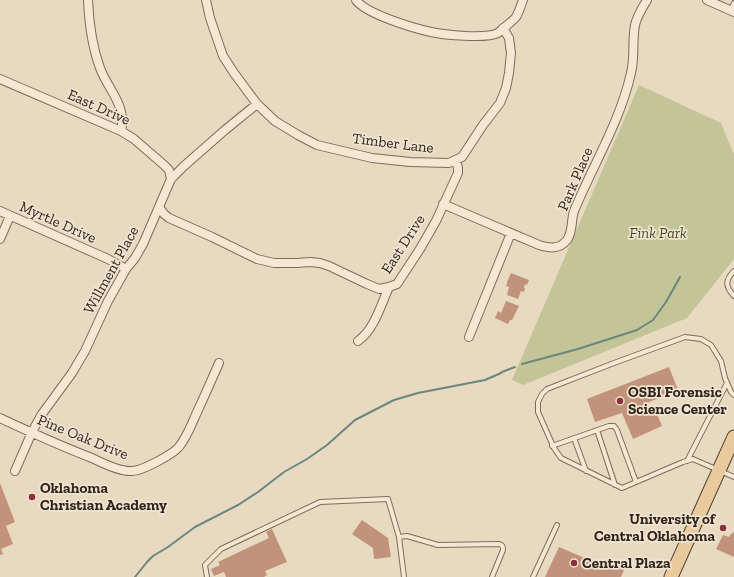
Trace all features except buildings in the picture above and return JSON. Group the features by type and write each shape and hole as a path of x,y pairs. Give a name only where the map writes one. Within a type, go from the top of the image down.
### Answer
{"main road":[{"path":"672,577 734,436"}],"street":[{"path":"88,0 89,21 93,44 100,68 118,102 123,123 121,131"},
{"name":"Timber Lane","path":"206,0 210,18 223,56 234,74 257,104 275,121 317,145 372,158 449,164 456,160"},
{"path":"356,0 372,12 432,32 450,35 489,36 498,33 516,18 523,0"},
{"name":"Park Place","path":"443,204 539,245 548,248 555,248 562,245 570,234 574,213 626,91 632,72 635,25 647,0"},
{"path":"706,0 732,12"},
{"path":"456,160 462,157 483,125 500,103 506,88 511,52 509,38 503,28"},
{"name":"East Drive","path":"0,79 121,131 134,139 164,165 169,170 171,179"},
{"name":"Willment Place","path":"15,471 32,432 42,414 72,373 85,351 108,301 126,269 135,258 143,244 171,179 225,130 257,104"},
{"name":"East Drive","path":"159,207 169,218 257,259 274,263 320,263 367,284 379,288 389,287 397,284 436,221 458,173 456,160"},
{"name":"Myrtle Drive","path":"0,211 108,259 126,269"},
{"path":"0,239 10,216"},
{"path":"469,337 511,234"},
{"path":"358,341 371,327 389,287"},
{"name":"Pine Oak Drive","path":"0,418 52,442 118,469 132,471 143,468 169,455 178,447 192,424 219,363"}],"lane":[{"path":"732,12 734,2"},
{"path":"734,271 729,276 727,281 728,287 734,296"},
{"path":"734,396 726,383 721,361 711,345 702,339 685,337 547,389 542,394 538,402 538,412 552,446 561,458 622,488 687,460 693,459 734,477"},
{"path":"687,460 726,383"},
{"path":"552,446 610,426 614,426 617,430 636,482"},
{"path":"598,430 615,484"},
{"path":"574,438 586,471"},
{"path":"207,577 205,565 221,549 320,502 388,499 399,537 404,577"},
{"path":"533,577 557,525"},
{"path":"399,537 407,536 438,545 502,545 503,550 492,577"}],"green space":[{"name":"Fink Park","path":"639,85 721,123 734,155 734,259 687,318 523,385 512,380"}],"waterway":[{"path":"522,364 578,349 637,330 653,320 666,302 680,277"},
{"path":"135,577 153,556 195,527 238,505 258,492 284,472 307,459 327,445 355,420 394,400 418,393 485,380 515,367"}],"place":[{"name":"OSBI Forensic Science Center","path":"620,401"},
{"name":"Oklahoma Christian Academy","path":"32,497"},
{"name":"University of Central Oklahoma","path":"723,528"},
{"name":"Central Plaza","path":"574,563"}]}
